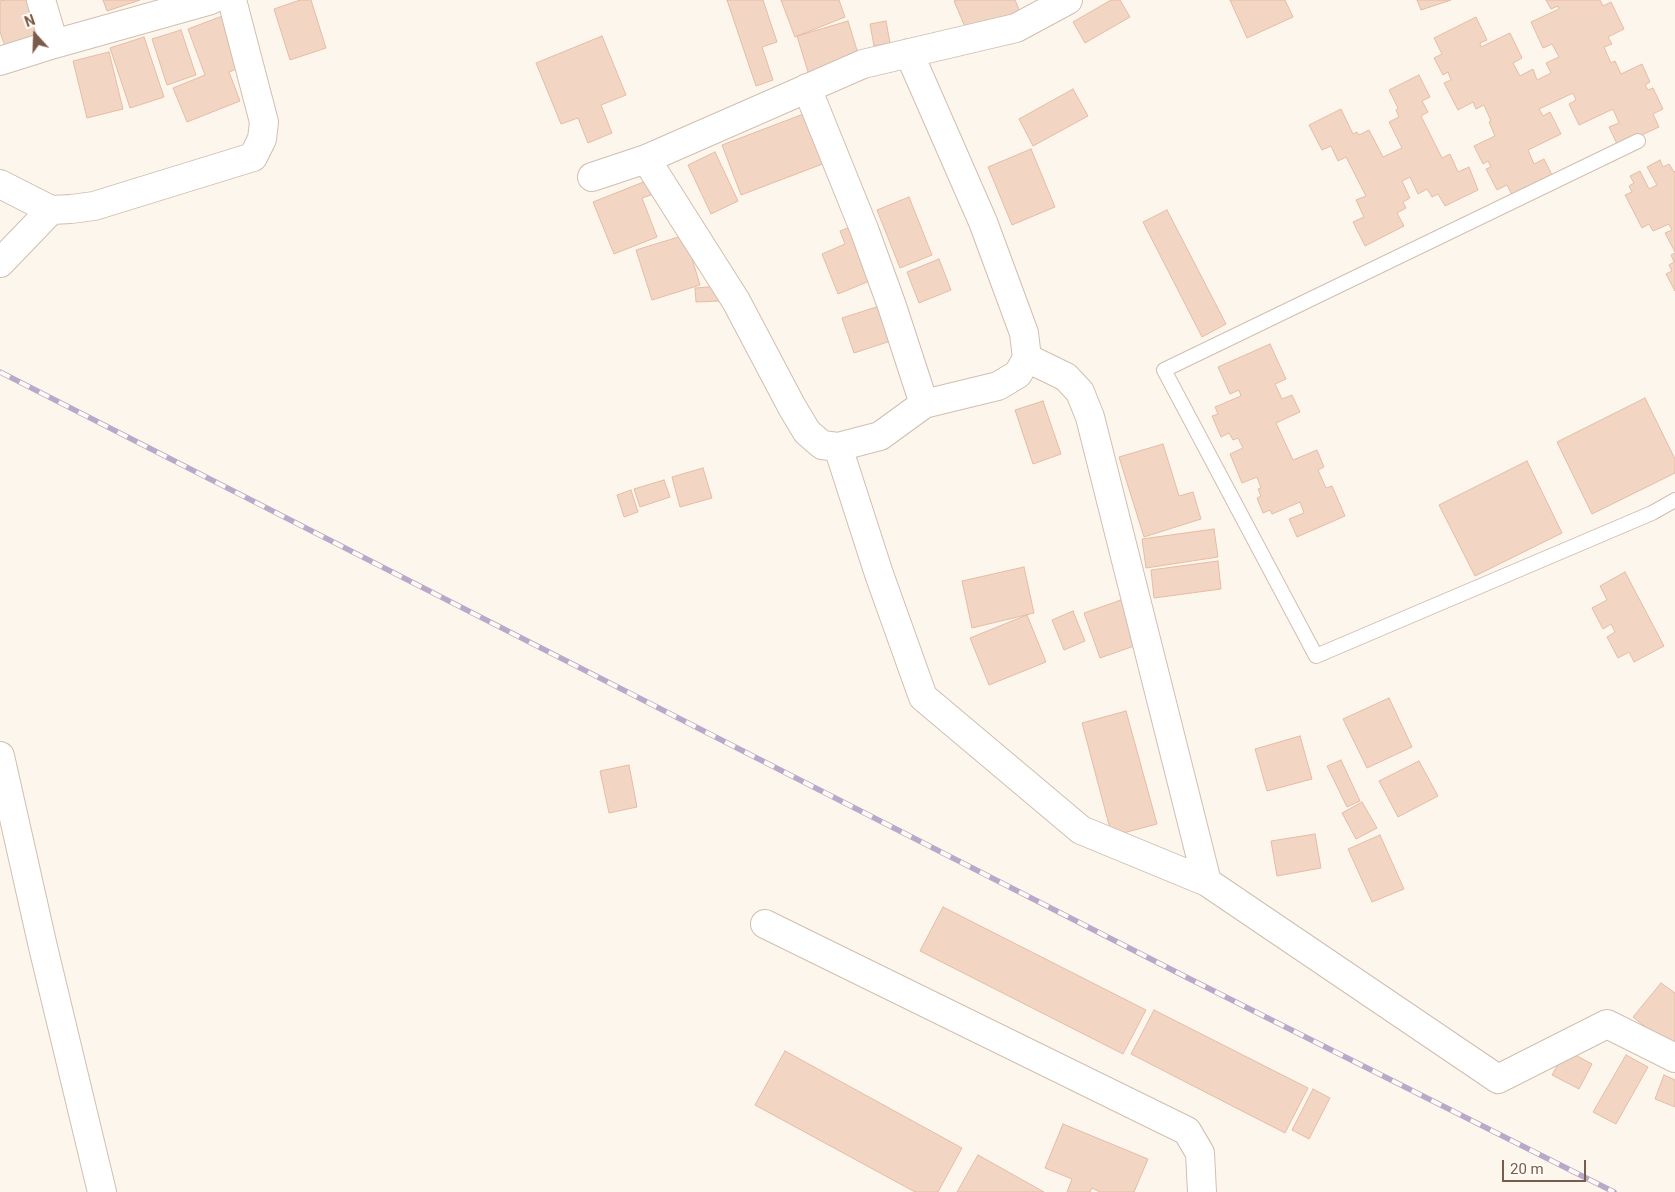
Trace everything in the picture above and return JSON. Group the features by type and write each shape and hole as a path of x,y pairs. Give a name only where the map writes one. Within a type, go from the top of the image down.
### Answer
{"street":[{"path":"41,0 54,44"},
{"path":"0,61 211,0"},
{"path":"0,184 50,210 94,206 253,157 262,139 264,122 232,0"},
{"path":"592,177 646,160 863,64 1016,28 1068,0"},
{"path":"646,160 736,302 807,432 822,445 838,447 880,436 924,404 998,386 1018,374 1027,358 1024,333 983,222 909,53"},
{"path":"807,88 864,229 892,306 924,404"},
{"path":"0,263 50,210"},
{"path":"1027,358 1066,377 1080,392 1090,417 1206,882"},
{"path":"838,447 879,574 924,697 1081,830 1206,882 1498,1079 1607,1024 1675,1058"},
{"path":"0,756 43,947 102,1192"},
{"path":"765,924 1186,1131 1200,1153 1202,1192"}],"lane":[{"path":"1638,141 1164,370 1316,656 1652,513 1675,500"}],"building":[{"path":"30,0 41,35 5,46 0,32 0,1"},
{"path":"103,0 140,0 107,11"},
{"path":"300,0 311,0 326,48 290,60 274,9"},
{"path":"727,0 763,0 777,42 762,47 773,80 756,86"},
{"path":"781,0 839,0 845,17 795,37"},
{"path":"1015,0 1021,14 969,36 954,1"},
{"path":"1111,0 1120,0 1130,17 1085,43 1073,22"},
{"path":"1230,0 1285,0 1293,17 1247,38"},
{"path":"1417,0 1451,0 1421,10"},
{"path":"1546,0 1600,0 1603,6 1611,2 1624,29 1608,37 1612,44 1604,47 1611,63 1615,61 1621,74 1642,64 1650,82 1645,85 1648,90 1653,88 1663,109 1653,114 1659,127 1618,146 1609,127 1619,123 1613,109 1579,125 1569,104 1576,100 1573,93 1539,109 1543,116 1550,112 1561,134 1528,150 1534,164 1544,159 1553,177 1513,197 1507,185 1497,190 1486,169 1491,167 1488,161 1483,164 1474,146 1495,136 1484,105 1476,109 1473,102 1458,110 1444,83 1451,80 1448,72 1443,75 1434,58 1442,54 1434,38 1476,17 1487,40 1480,43 1481,47 1510,33 1522,58 1513,63 1520,76 1533,69 1537,80 1551,73 1546,63 1559,57 1552,44 1543,48 1531,22 1559,9 1558,6 1551,9"},
{"path":"225,15 244,66 229,72 240,101 187,122 173,88 205,75 188,29"},
{"path":"848,21 860,60 809,75 797,36"},
{"path":"886,21 890,43 874,46 870,24"},
{"path":"181,30 196,75 167,85 152,39"},
{"path":"602,36 626,95 601,105 612,133 588,143 578,118 561,124 536,63"},
{"path":"144,37 164,97 130,108 110,48"},
{"path":"109,52 123,109 87,118 73,61"},
{"path":"1419,75 1430,97 1422,101 1428,112 1421,116 1442,158 1450,154 1458,172 1469,167 1478,190 1445,206 1438,194 1432,197 1427,189 1418,194 1410,177 1402,181 1410,198 1403,202 1406,208 1397,213 1404,226 1365,246 1353,222 1364,217 1356,200 1366,196 1346,157 1338,161 1331,146 1322,150 1309,125 1341,109 1353,134 1357,132 1359,135 1369,130 1383,157 1402,148 1389,122 1399,117 1396,110 1398,108 1389,90"},
{"path":"1073,89 1088,116 1033,146 1019,119"},
{"path":"814,110 833,160 741,195 722,145"},
{"path":"1031,149 1055,207 1012,225 988,167"},
{"path":"715,152 738,201 711,214 688,165"},
{"path":"1660,160 1663,167 1669,164 1675,171 1675,252 1665,233 1672,230 1669,224 1653,231 1649,224 1642,228 1625,195 1632,192 1629,186 1634,183 1630,176 1640,171 1649,189 1657,185 1647,167"},
{"path":"646,181 651,195 642,198 657,237 614,254 593,202"},
{"path":"909,197 932,255 900,268 877,210"},
{"path":"1167,210 1226,324 1202,337 1143,222"},
{"path":"855,225 877,278 838,294 822,254 845,244 840,231"},
{"path":"685,235 700,285 652,300 636,250"},
{"path":"1675,253 1675,291 1666,274 1672,271 1669,265 1674,262 1671,255"},
{"path":"939,259 951,290 919,303 907,272"},
{"path":"719,286 720,301 696,302 695,288"},
{"path":"889,303 900,338 854,353 842,318"},
{"path":"1270,344 1286,379 1275,384 1282,399 1292,395 1300,412 1276,423 1293,460 1317,450 1324,467 1318,470 1326,488 1332,486 1345,516 1297,537 1289,519 1304,513 1300,502 1272,514 1270,510 1263,513 1257,498 1261,496 1258,489 1261,488 1257,477 1242,483 1230,454 1243,448 1238,438 1233,440 1229,433 1221,437 1212,416 1218,414 1215,407 1241,396 1239,390 1230,394 1218,367"},
{"path":"1645,398 1675,459 1675,473 1592,514 1557,442"},
{"path":"1043,401 1061,454 1033,464 1015,410"},
{"path":"1163,444 1179,496 1193,492 1201,519 1144,537 1119,457"},
{"path":"1527,461 1562,533 1475,576 1439,505"},
{"path":"703,468 712,498 680,507 672,477"},
{"path":"664,480 670,497 640,507 634,489"},
{"path":"631,490 638,512 624,517 617,495"},
{"path":"1214,529 1218,557 1146,568 1142,539"},
{"path":"1218,561 1221,589 1154,598 1151,570"},
{"path":"1024,567 1034,613 972,628 962,581"},
{"path":"1625,572 1664,646 1634,662 1629,652 1618,658 1607,637 1615,632 1611,624 1603,629 1592,608 1607,600 1600,586"},
{"path":"1121,600 1137,645 1100,658 1084,613"},
{"path":"1073,611 1085,641 1064,650 1052,620"},
{"path":"1027,615 1046,662 989,685 970,638"},
{"path":"1389,698 1412,747 1367,768 1343,719"},
{"path":"1126,711 1157,824 1112,836 1082,723"},
{"path":"1300,736 1312,779 1267,791 1255,749"},
{"path":"1341,760 1360,801 1347,807 1327,766"},
{"path":"1419,761 1438,796 1398,817 1379,781"},
{"path":"629,765 637,807 609,813 600,771"},
{"path":"1362,802 1377,828 1356,839 1342,813"},
{"path":"1315,834 1321,868 1277,876 1271,841"},
{"path":"1380,835 1404,889 1372,902 1348,849"},
{"path":"943,907 1146,1010 1123,1054 920,951"},
{"path":"1661,983 1675,993 1675,1051 1633,1017"},
{"path":"1154,1010 1308,1088 1285,1133 1131,1054"},
{"path":"1566,1050 1592,1064 1579,1089 1552,1075"},
{"path":"785,1051 962,1148 938,1192 915,1192 755,1105"},
{"path":"1626,1055 1648,1067 1616,1124 1593,1112"},
{"path":"1664,1075 1675,1080 1675,1107 1655,1099"},
{"path":"1313,1089 1330,1098 1309,1139 1292,1130"},
{"path":"1063,1124 1148,1159 1134,1192 1100,1192 1092,1188 1090,1192 1067,1192 1072,1179 1045,1168"},
{"path":"978,1155 1044,1192 957,1192"}],"railway":[{"path":"0,372 1186,977 1614,1192"}]}
